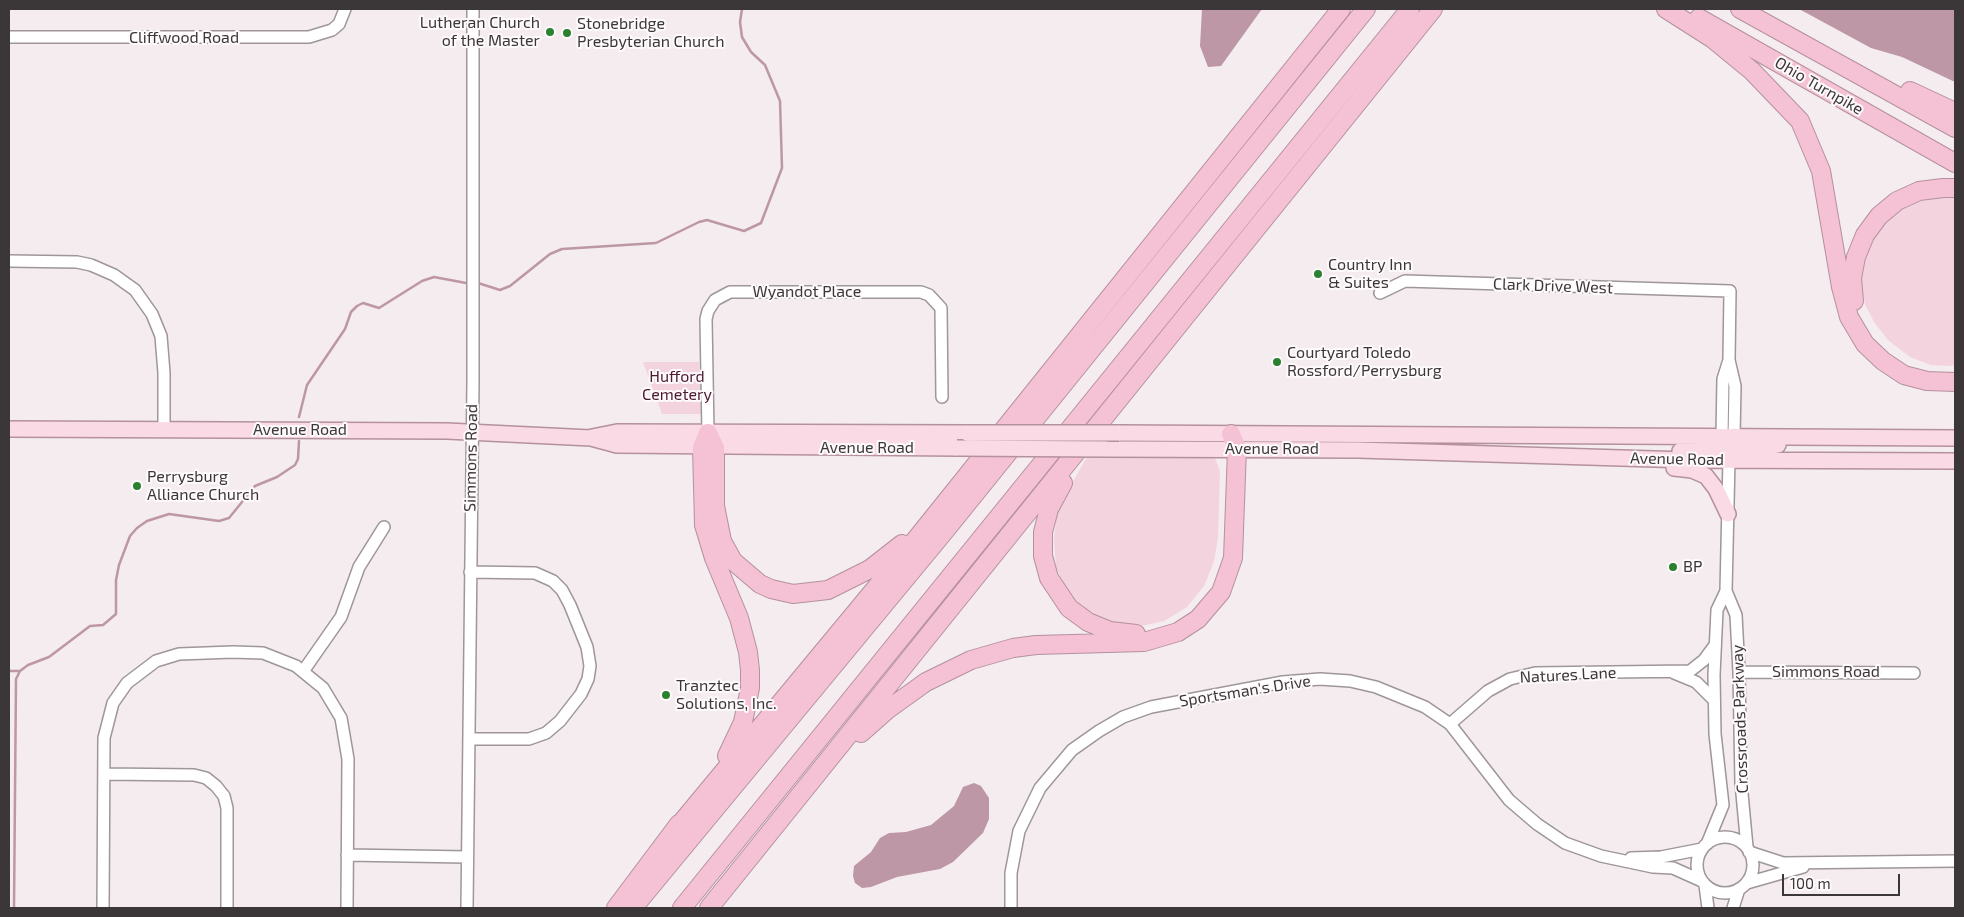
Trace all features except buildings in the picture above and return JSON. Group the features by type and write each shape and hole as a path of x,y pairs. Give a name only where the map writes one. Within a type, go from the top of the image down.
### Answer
{"highway":[{"path":"672,834 935,513 1342,9"},
{"path":"634,908 944,532 1366,9"},
{"path":"682,908 1410,9"},
{"path":"710,908 1433,9"},
{"path":"1401,49 1417,41 1448,9"},
{"path":"1666,9 1713,39 1745,65 1771,88 1800,121 1821,171 1841,287 1849,317 1865,344 1882,361 1904,374 1927,381 1955,382"},
{"name":"Ohio Turnpike","path":"1684,9 1955,163"},
{"name":"Ohio Turnpike","path":"1740,9 1955,128"},
{"path":"1754,9 1898,85 1955,112"},
{"path":"1955,188 1919,191 1897,201 1879,216 1859,246 1852,285 1854,304 1864,326 1888,354 1922,370 1955,372"},
{"path":"1117,403 1056,493 1048,509 1043,532 1044,561 1054,589 1078,616 1098,628 1121,634 1154,632 1176,624 1204,601 1216,581 1225,547 1231,444"},
{"path":"708,443 715,506 722,541 741,570 770,589 805,594 840,586 889,555 935,513"},
{"path":"616,908 729,754 743,722 750,688 750,670 744,635 714,558 704,525 708,443"},
{"path":"819,772 860,733 906,696 946,671 968,661 1013,648 1036,645 1119,644 1150,641 1178,632 1198,619 1221,592 1233,558 1231,444"}],"main road":[{"name":"Avenue Road","path":"9,429 471,432 591,438 617,432 708,443 1106,449 1231,444 1955,438"},
{"name":"Avenue Road","path":"708,443 967,433 1118,433 1231,444 1581,458 1955,461"},
{"path":"1728,460 1742,449 1852,438"},
{"path":"1581,458 1714,448 1727,439"},
{"path":"1581,458 1632,467 1684,468 1701,472 1712,482 1728,514"}],"street":[{"name":"Cliffwood Road","path":"9,37 309,37 332,30 339,24 345,9"},
{"name":"Simmons Road","path":"467,908 472,9"},
{"path":"9,261 77,262 92,265 114,275 134,290 152,314 160,336 164,373 164,429"},
{"name":"Clark Drive West","path":"1380,293 1405,281 1730,291"},
{"name":"Crossroads Parkway","path":"1705,846 1724,806 1715,734 1714,700 1717,610 1726,591 1727,439 1734,377 1728,360 1730,291"},
{"name":"Wyandot Place","path":"708,443 706,319 708,311 715,300 730,292 921,292 929,295 941,308 942,397"},
{"path":"304,670 341,617 359,567 384,527"},
{"path":"469,739 528,739 546,733 560,721 581,694 588,680 590,666 587,647 570,605 562,590 553,581 535,573 470,572"},
{"name":"Crossroads Parkway","path":"1726,591 1736,615 1741,782 1748,850"},
{"name":"Natures Lane","path":"1450,724 1488,691 1510,679 1523,675 1690,671 1697,666 1715,645"},
{"path":"103,908 106,726 113,703 127,683 145,667 167,656 214,652 263,653 285,660 304,670 330,698 344,730 348,759 347,908"},
{"name":"Natures Lane","path":"1672,672 1696,682 1714,700"},
{"name":"Simmons Road","path":"1739,672 1914,673"},
{"name":"Sportsman's Drive","path":"1010,908 1009,894 1014,852 1019,830 1040,788 1072,750 1123,717 1152,707 1283,682 1320,679 1350,681 1393,692 1426,707 1450,724 1509,800 1537,824 1565,842 1601,856 1652,867 1673,868 1704,883"},
{"path":"104,774 194,775 206,778 216,786 224,796 227,808 227,908"},
{"path":"1708,908 1704,883 1697,870 1697,862 1705,846 1721,837 1730,838 1748,850 1783,863 1831,861 1955,862"},
{"name":"Sportsman's Drive","path":"1601,856 1661,857 1705,846"},
{"path":"1733,908 1753,865 1748,850"},
{"path":"347,855 467,857"},
{"path":"1704,883 1721,893 1778,873 1831,861"}],"green space":[{"path":"1933,198 1955,198 1955,365 1952,366 1931,365 1910,357 1888,340 1874,322 1865,304 1861,285 1863,261 1873,239 1887,218 1911,203"},
{"name":"Hufford Cemetery","path":"643,362 699,362 701,414 662,414"},
{"path":"1213,453 1220,471 1218,537 1214,561 1204,586 1187,607 1164,621 1137,627 1110,623 1086,611 1067,591 1056,567 1054,540 1057,510 1088,455"}],"shaded area":[{"path":"1202,9 1262,9 1221,66 1208,67 1200,46"},
{"path":"1799,9 1955,9 1955,82 1902,57 1871,48"},
{"path":"974,783 981,786 989,798 989,819 983,833 953,862 940,869 897,877 871,887 862,888 855,883 853,876 854,866 871,852 880,838 889,833 906,832 931,825 954,806 963,787"}],"waterway":[{"path":"478,283 500,290 510,286 550,254 562,249 656,243 707,220 744,231 761,223 782,168 780,101 765,65 751,52 742,37 740,22 742,9"},
{"path":"299,417 307,385 345,329 351,312 357,306 363,303 379,308 422,281 434,277 466,283"},
{"path":"14,908 16,679 20,671 28,665 49,657 90,626 103,625 116,614 116,580 119,565 130,536 137,528 147,521 169,514 219,521 229,518 255,486 277,477 295,465 298,459 299,441"},
{"path":"9,671 20,671"}],"place":[{"name":"Lutheran Church of the Master","path":"550,32"},
{"name":"Stonebridge Presbyterian Church","path":"567,33"},
{"name":"Country Inn & Suites","path":"1318,274"},
{"name":"Courtyard Toledo Rossford/Perrysburg","path":"1277,362"},
{"name":"Perrysburg Alliance Church","path":"137,486"},
{"name":"BP","path":"1673,567"},
{"name":"Tranztec Solutions, Inc.","path":"666,695"}]}
